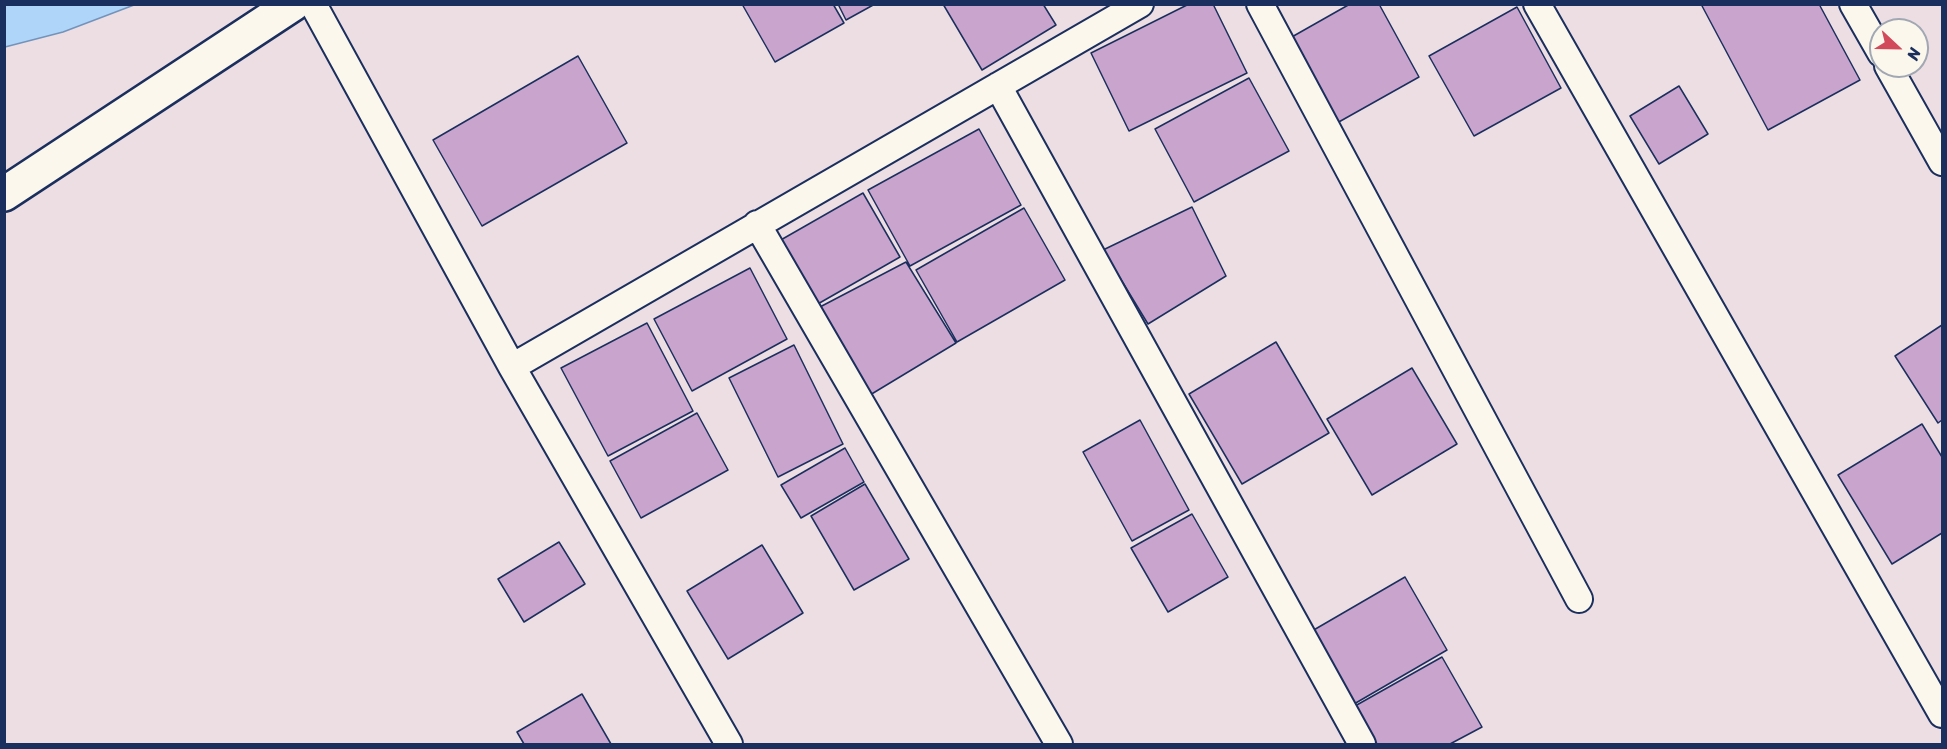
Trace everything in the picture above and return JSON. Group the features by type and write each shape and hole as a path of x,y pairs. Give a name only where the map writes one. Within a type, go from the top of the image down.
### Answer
{"main road":[{"path":"4,194 293,4"}],"street":[{"path":"313,4 512,367 729,744"},
{"path":"512,367 1140,4"},
{"path":"1260,4 1579,599"},
{"path":"1537,4 1942,714"},
{"path":"1853,4 1869,32"},
{"path":"1895,78 1942,162"},
{"path":"998,86 1362,744"},
{"path":"757,224 1059,744"}],"water":[{"path":"5,4 134,5 63,32 5,47"}],"building":[{"path":"742,4 833,4 844,23 775,62"},
{"path":"838,4 875,4 846,20"},
{"path":"943,4 1043,4 1056,25 982,70"},
{"path":"1189,4 1213,4 1247,73 1129,131 1091,53"},
{"path":"1350,4 1379,4 1419,77 1337,123 1290,38"},
{"path":"1701,4 1819,4 1860,80 1768,130"},
{"path":"1517,7 1561,88 1474,136 1429,56"},
{"path":"578,56 627,143 482,226 433,140"},
{"path":"1249,78 1289,151 1194,202 1155,129"},
{"path":"1679,86 1708,134 1659,164 1630,116"},
{"path":"979,129 1021,205 910,266 868,190"},
{"path":"863,193 900,257 816,305 779,241"},
{"path":"1192,207 1226,276 1148,324 1103,250"},
{"path":"1024,208 1065,280 957,342 916,270"},
{"path":"906,262 956,343 865,398 818,308"},
{"path":"750,268 787,339 692,391 654,319"},
{"path":"647,323 693,411 608,456 561,368"},
{"path":"1942,325 1942,420 1938,423 1895,356"},
{"path":"1276,342 1329,433 1242,484 1189,394"},
{"path":"794,345 843,444 778,477 729,378"},
{"path":"1412,368 1457,444 1372,495 1327,419"},
{"path":"697,413 728,470 641,518 610,461"},
{"path":"1140,420 1189,510 1132,541 1083,452"},
{"path":"1922,424 1942,457 1942,533 1892,564 1838,475"},
{"path":"845,448 864,482 801,518 781,485"},
{"path":"865,484 909,559 854,590 811,516"},
{"path":"1192,514 1228,577 1168,612 1131,548"},
{"path":"559,542 585,584 524,622 498,579"},
{"path":"762,545 803,613 728,659 687,591"},
{"path":"1405,577 1447,650 1354,704 1312,631"},
{"path":"1442,657 1482,727 1450,744 1377,744 1355,706"},
{"path":"582,694 611,744 524,744 517,732"}]}
